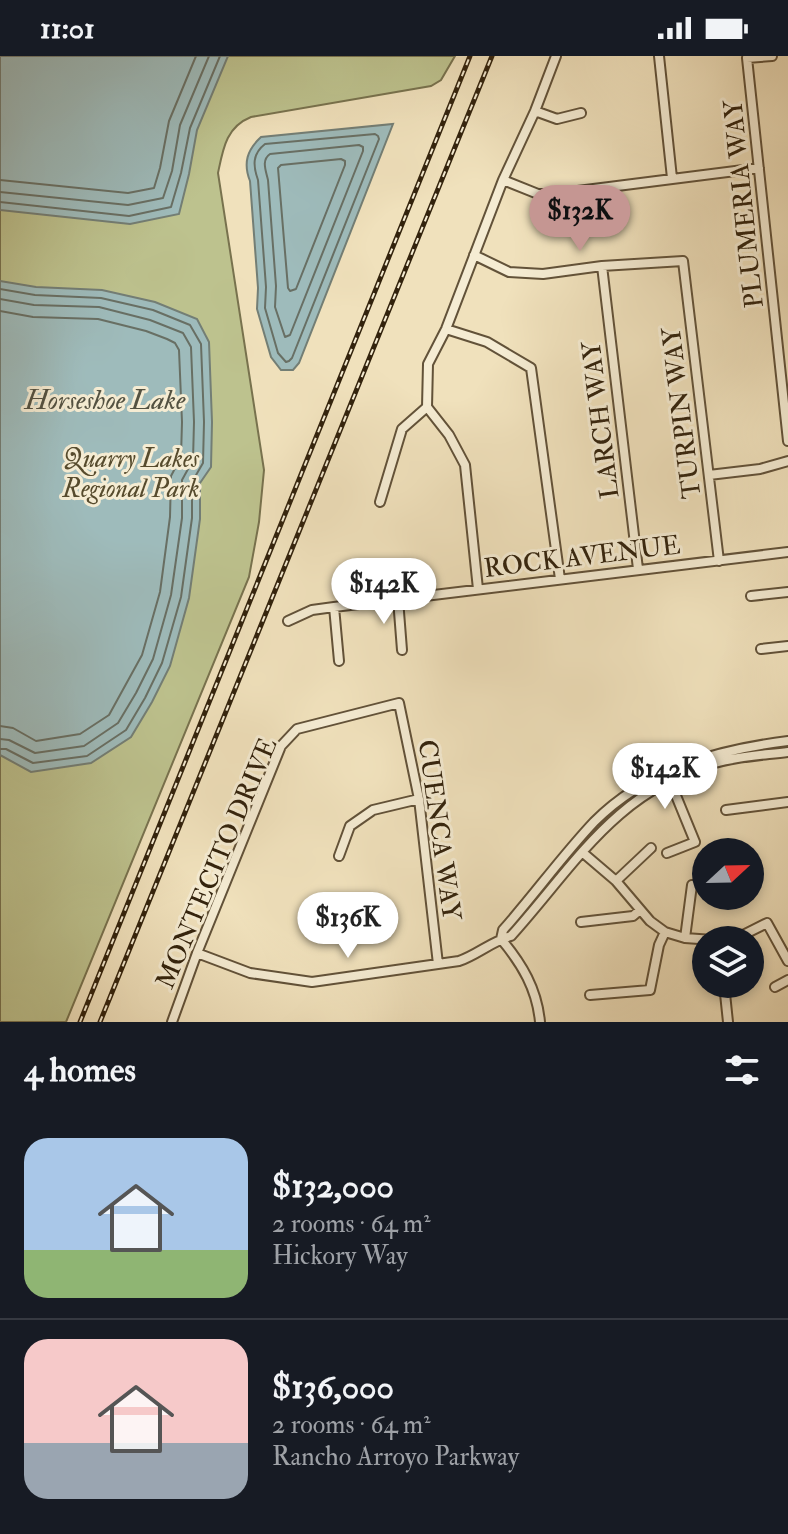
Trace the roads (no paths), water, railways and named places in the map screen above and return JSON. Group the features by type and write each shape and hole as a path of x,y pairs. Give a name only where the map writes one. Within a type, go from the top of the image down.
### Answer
{"street":[{"path":"478,589 465,465 449,435 427,407 428,364 446,329 503,180 556,56"},
{"path":"659,56 672,178"},
{"path":"747,58 772,56"},
{"name":"PLUMERIA WAY","path":"747,58 788,441"},
{"path":"535,111 557,119 581,113"},
{"path":"503,180 538,194 546,194 759,168"},
{"path":"474,255 509,272 543,274 602,266"},
{"name":"TURPIN WAY","path":"602,266 683,261 719,561"},
{"name":"LARCH WAY","path":"602,266 638,569"},
{"path":"446,329 487,342 531,368 560,579"},
{"path":"380,502 402,429 427,407"},
{"path":"709,475 760,469 788,461"},
{"name":"ROCK AVENUE","path":"288,621 312,610 788,552"},
{"path":"751,596 788,592"},
{"path":"398,599 402,650"},
{"path":"334,607 339,661"},
{"path":"761,649 788,646"},
{"name":"CUENCA WAY","path":"399,703 419,799 438,964"},
{"name":"MONTECITO DRIVE","path":"172,1022 281,746 297,729 399,703"},
{"path":"501,939 503,930 594,822 634,789 729,750 788,741"},
{"path":"197,953 250,973 312,982 473,957 511,936 602,829 668,775 715,763 788,752"},
{"path":"667,853 695,842 668,775"},
{"path":"339,856 350,826 373,810 419,799"},
{"path":"726,810 788,802"},
{"path":"616,881 651,848"},
{"path":"582,852 616,881 650,921 665,932 692,939"},
{"path":"685,938 692,885"},
{"path":"581,922 633,916 640,910"},
{"path":"761,926 767,923 788,961"},
{"path":"590,995 650,990 659,945 665,932"},
{"path":"501,939 529,979 539,1004 540,1022"},
{"path":"775,987 788,980"},
{"path":"725,998 728,1022"}],"water":[{"path":"0,56 228,56 197,130 179,214 130,224 0,210"},
{"path":"393,124 299,363 293,370 281,370 271,357 257,309 258,288 247,168 252,147 261,137"},
{"name":"Horseshoe Lake","path":"0,281 36,287 102,290 155,302 197,319 209,342 211,467 200,483 200,519 189,598 170,666 131,737 91,763 31,772 0,755"}],"railway":[{"path":"80,1022 470,56"},
{"path":"100,1022 492,56"}],"park label":[{"name":"Quarry Lakes Regional Park","path":"131,473"}]}
